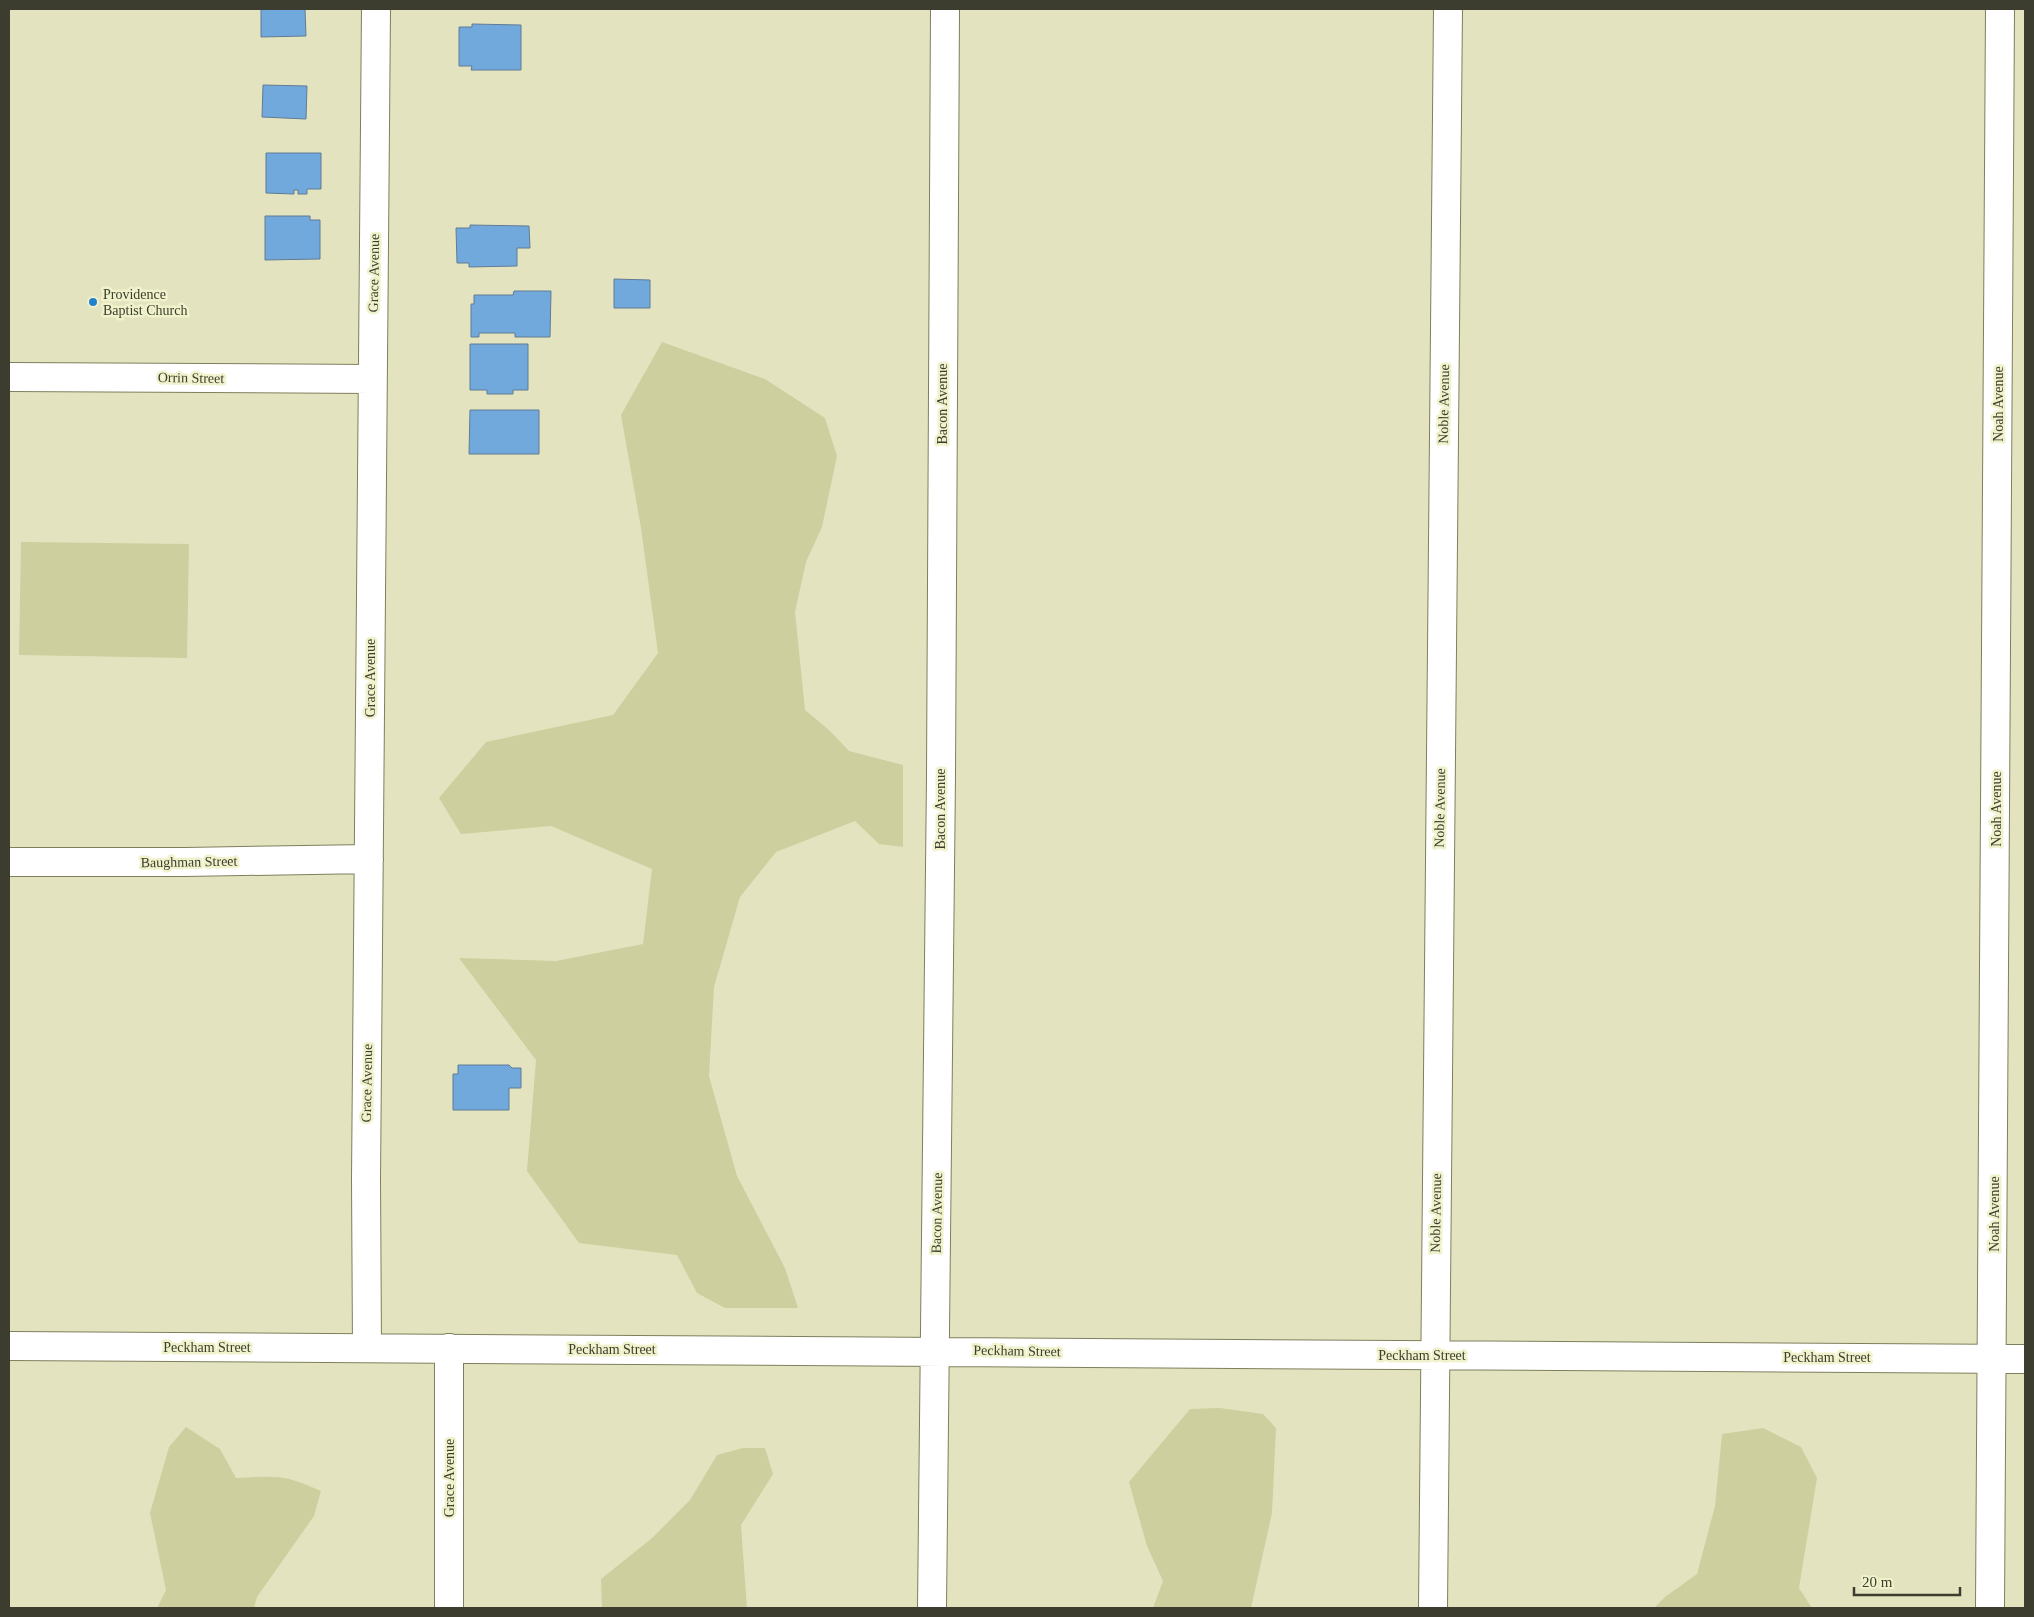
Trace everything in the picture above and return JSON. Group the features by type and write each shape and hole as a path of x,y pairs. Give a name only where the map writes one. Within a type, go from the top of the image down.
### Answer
{"street":[{"name":"Grace Avenue","path":"367,1347 366,1180 376,9"},
{"name":"Bacon Avenue","path":"932,1608 945,9"},
{"name":"Noble Avenue","path":"1432,1608 1448,9"},
{"name":"Noah Avenue","path":"1990,1608 2000,9"},
{"name":"Orrin Street","path":"9,377 372,379"},
{"name":"Baughman Street","path":"9,862 369,859"},
{"name":"Peckham Street","path":"9,1346 935,1350 2025,1359"},
{"name":"Grace Avenue","path":"449,1608 450,1348"}],"green space":[{"path":"662,342 765,379 825,418 837,456 822,527 806,562 795,612 805,710 829,730 849,751 903,765 903,847 879,844 855,821 776,852 740,897 714,987 709,1076 737,1176 785,1268 798,1308 725,1308 697,1293 677,1255 579,1243 527,1171 536,1060 459,958 556,961 643,944 652,869 551,826 461,834 439,798 486,742 613,715 658,653 641,528 621,415"},
{"path":"21,542 189,544 187,658 19,655"},
{"path":"1220,1408 1263,1414 1276,1428 1272,1513 1251,1608 1153,1608 1163,1581 1147,1546 1129,1482 1190,1409"},
{"path":"186,1427 220,1449 236,1478 279,1477 321,1491 314,1516 257,1597 254,1608 157,1608 166,1590 150,1513 169,1447"},
{"path":"1763,1428 1801,1447 1817,1478 1799,1588 1812,1608 1654,1608 1665,1597 1697,1574 1715,1506 1722,1434"},
{"path":"743,1448 765,1448 773,1474 741,1525 747,1608 602,1608 601,1579 651,1539 690,1500 717,1455"}],"building":[{"path":"261,9 305,9 306,36 261,37"},
{"path":"472,24 521,25 521,70 471,70 472,66 459,66 459,27 472,27"},
{"path":"263,85 307,86 306,119 262,117"},
{"path":"266,153 321,153 321,189 307,189 307,194 298,194 298,190 294,190 294,194 266,193"},
{"path":"265,216 310,216 310,220 320,220 320,259 265,260"},
{"path":"470,225 529,226 530,248 517,248 517,266 469,267 469,263 457,263 456,228 470,228"},
{"path":"614,279 650,280 650,308 614,308"},
{"path":"514,291 551,291 550,337 515,337 515,333 479,333 479,337 471,337 471,304 474,304 474,295 513,295"},
{"path":"470,344 528,344 528,390 513,390 513,394 487,394 487,390 470,390"},
{"path":"470,410 539,410 539,454 469,454"},
{"path":"458,1065 509,1065 512,1068 521,1068 521,1088 509,1088 509,1110 453,1110 453,1074 458,1074"}],"place":[{"name":"Providence Baptist Church","path":"93,302"}]}
